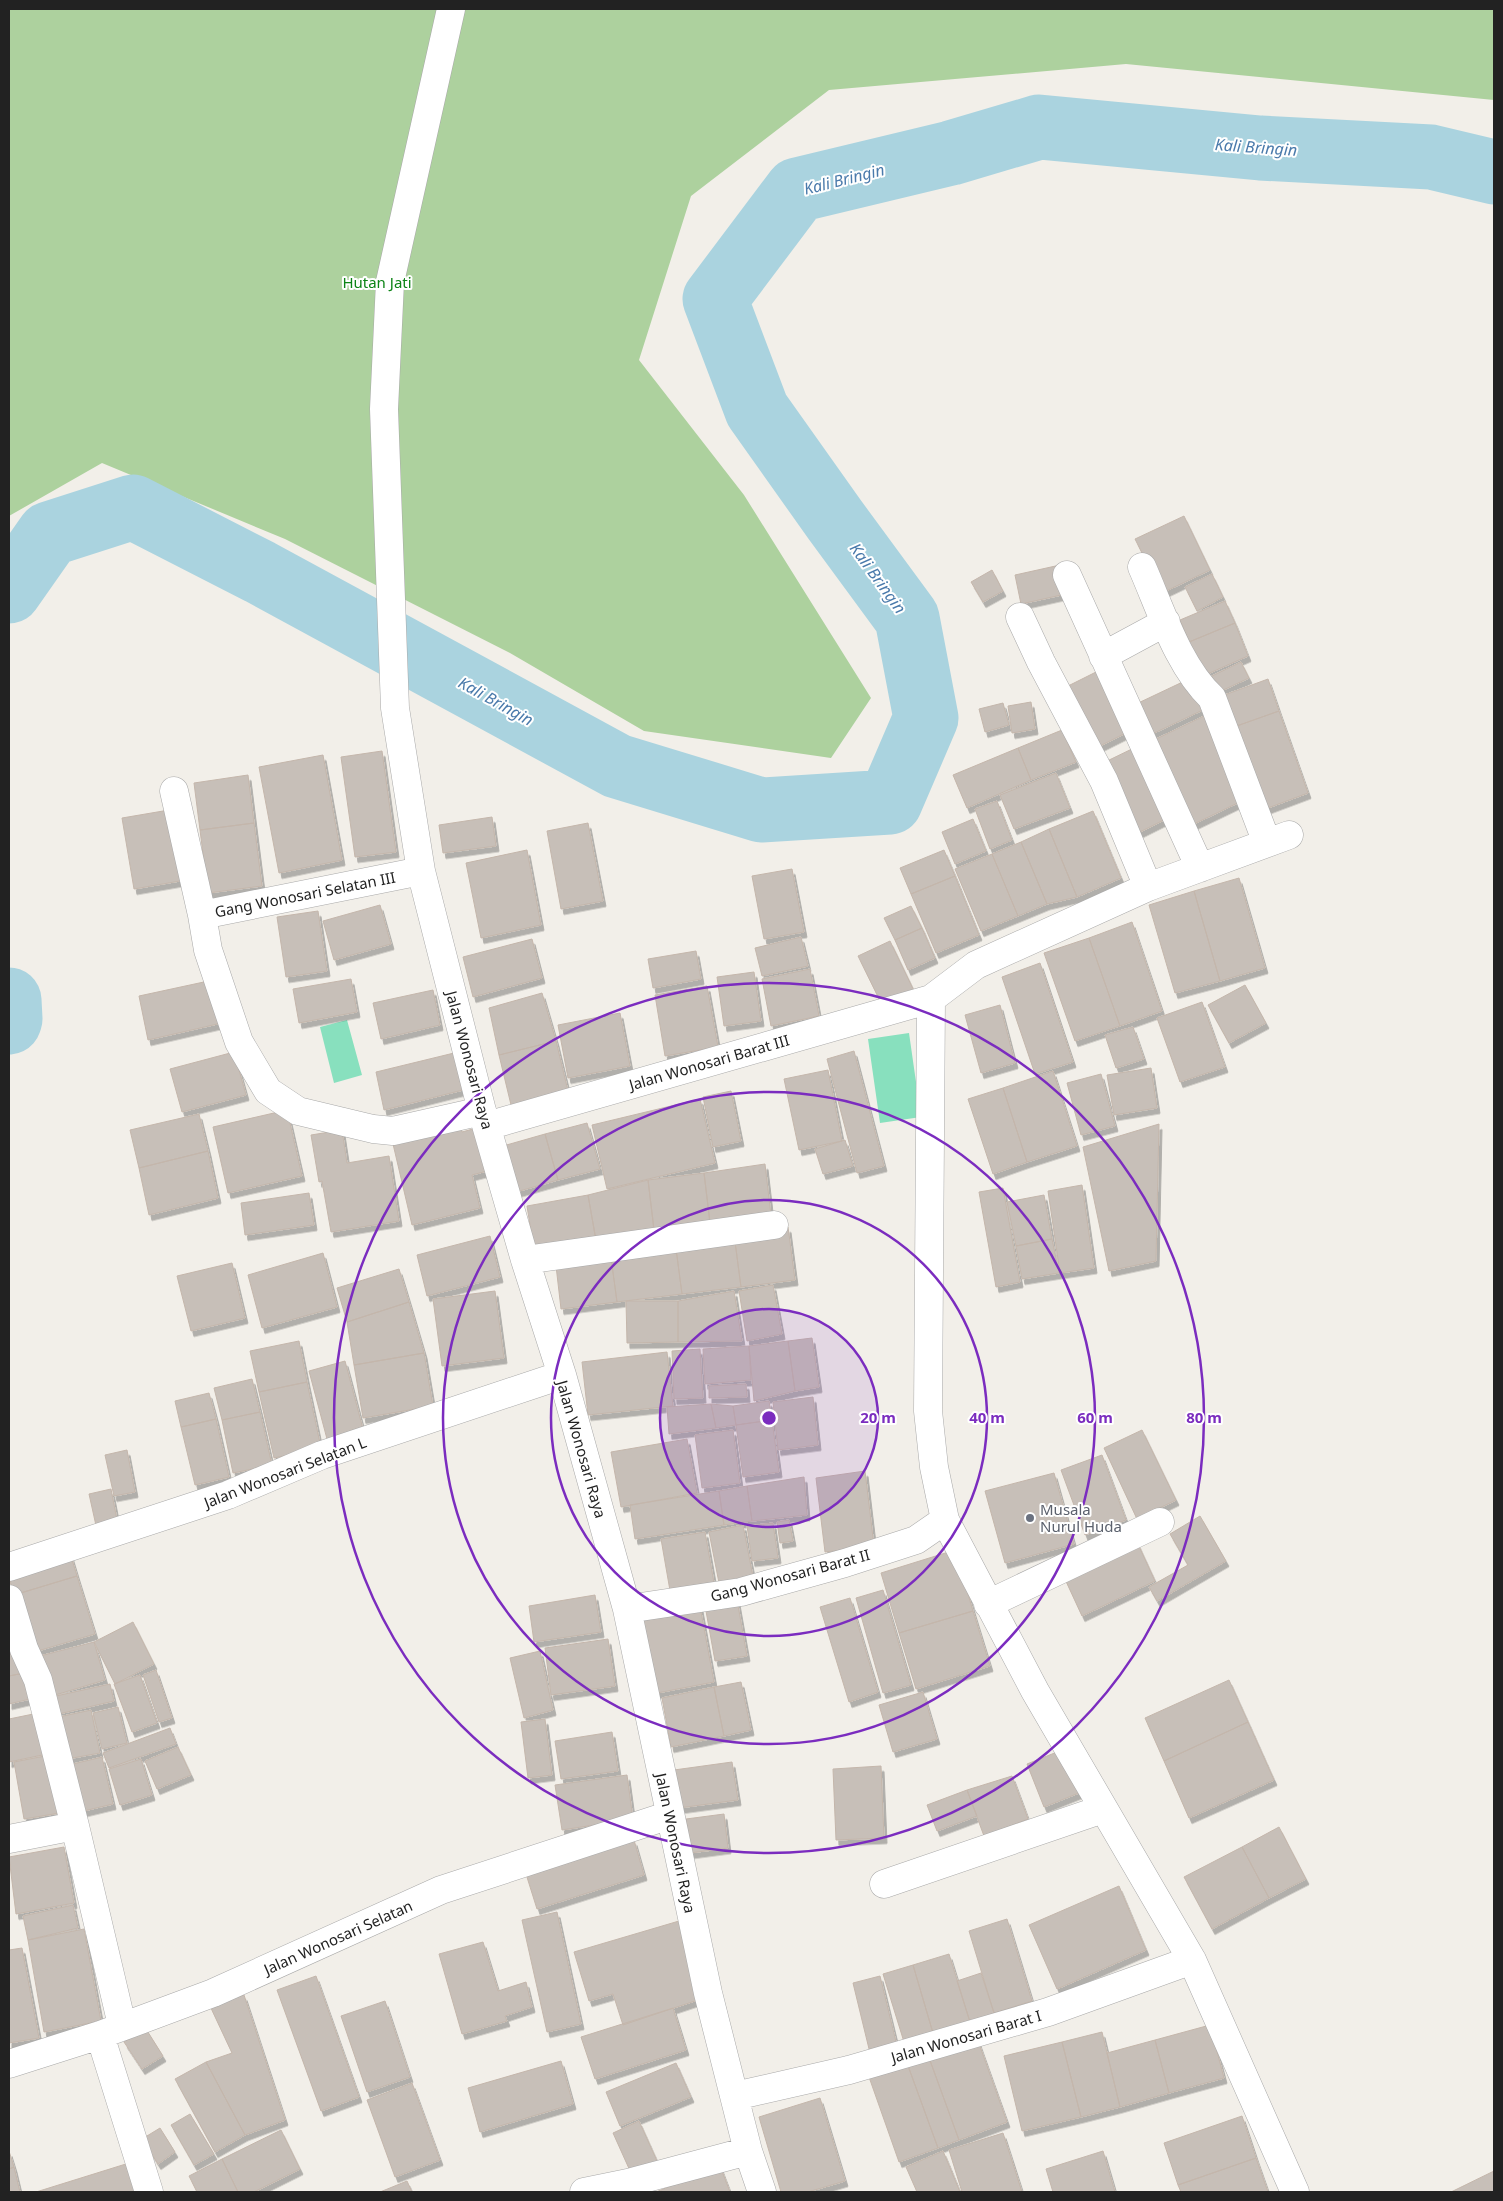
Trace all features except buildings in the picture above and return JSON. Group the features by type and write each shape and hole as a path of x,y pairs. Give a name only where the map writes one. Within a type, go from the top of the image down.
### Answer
{"street":[{"name":"Jalan Wonosari Raya","path":"451,9 390,282 384,408 395,708 421,871 485,1118 525,1260 562,1375 627,1609 708,1993 748,2151 762,2192"},
{"path":"1142,567 1187,666 1199,685 1212,698 1278,839 1148,887 976,965 931,999 928,1411 934,1467 945,1520 1035,1691 1192,1960 1295,2192"},
{"path":"1067,575 1200,868"},
{"path":"1020,616 1041,662 1104,781 1148,887"},
{"path":"1103,656 1166,622"},
{"path":"174,791 202,915"},
{"name":"Gang Wonosari Selatan III","path":"421,871 202,915 208,950 239,1042 268,1091 298,1111 373,1129 393,1131 485,1118"},
{"name":"Jalan Wonosari Barat III","path":"485,1118 931,999"},
{"path":"525,1260 774,1225"},
{"name":"Jalan Wonosari Selatan L","path":"9,1567 228,1495 322,1456 562,1375"},
{"name":"Gang Wonosari Barat II","path":"627,1609 741,1592 916,1540 945,1520"},
{"path":"988,1604 1160,1522"},
{"path":"9,1599 24,1649 38,1680 76,1826 112,2030 149,2192"},
{"path":"884,1884 1103,1808"},
{"name":"Jalan Wonosari Selatan","path":"9,2064 112,2030 213,1993 441,1890 670,1815"},
{"path":"9,1839 76,1826"},
{"name":"Jalan Wonosari Barat I","path":"735,2096 849,2070 1048,2012 1192,1960"},
{"path":"584,2192 628,2183 748,2151"}],"green space":[{"name":"Hutan Jati","path":"9,9 1494,9 1494,100 1126,64 829,90 691,196 639,360 744,495 871,698 831,758 644,731 510,653 285,539 102,463 9,516"},
{"path":"347,1020 362,1075 334,1083 320,1027"},
{"path":"909,1033 921,1117 880,1123 868,1039"}],"waterway":[{"name":"Kali Bringin","path":"9,591 49,534 133,507 260,572 617,766 761,810 890,802 926,718 907,618 757,410 715,299 797,190 951,153 1039,127 1260,148 1431,157 1494,172"},
{"name":"Kali Bringin","path":"9,1000 9,1022"}],"place":[{"name":"Musala Nurul Huda","path":"1030,1518"}]}
